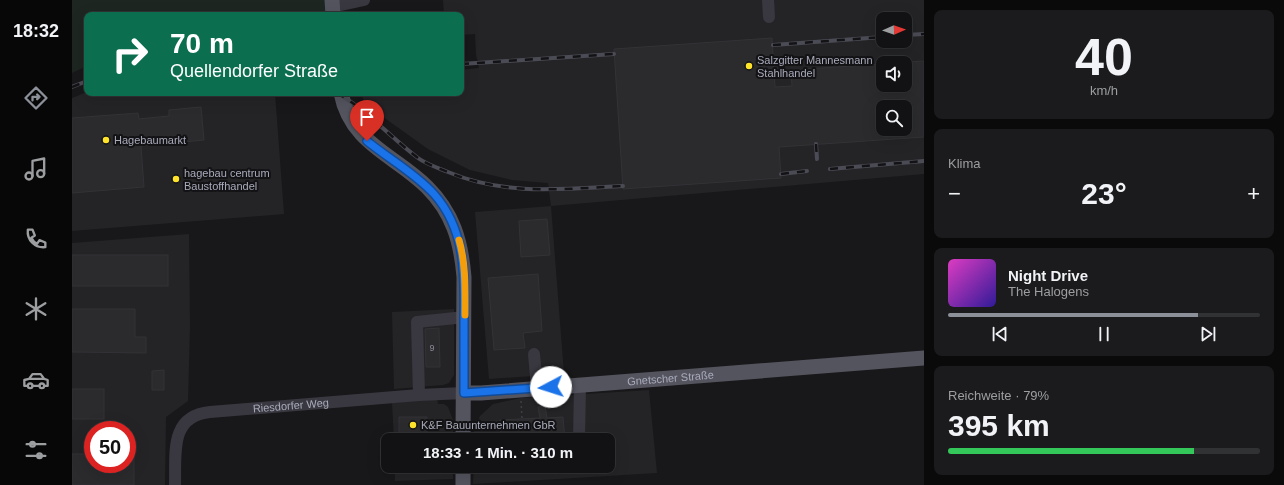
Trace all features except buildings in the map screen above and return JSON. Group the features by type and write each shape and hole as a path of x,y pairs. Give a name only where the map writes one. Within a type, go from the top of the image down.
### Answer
{"main road":[{"path":"342,96 349,116 362,135 379,151 426,186 434,194 448,215 457,235 462,256 464,317 463,433"},
{"name":"Gnetscher Straße","path":"464,393 520,390 924,358"},
{"path":"463,473 463,485"}],"street":[{"path":"332,7 364,0"},
{"path":"768,0 770,17"},
{"path":"419,395 417,322 464,317"},
{"path":"534,354 537,388"},
{"path":"579,433 580,385"},
{"name":"Riesdorfer Weg","path":"175,485 178,434 188,420 198,414 419,395 464,393"}],"path":[{"path":"520,390 522,419"}],"shaded area":[{"path":"72,0 343,0 331,12 84,12 84,67 72,73"},
{"path":"443,0 924,0 924,174 551,206 548,183 512,180 470,170 428,149 365,104 362,96 464,96 464,70 479,68 476,55 475,34 464,35 464,12 444,12"},
{"path":"84,93 84,96 275,96 284,214 72,231 72,98"},
{"path":"551,206 564,374 489,379 475,212"},
{"path":"189,234 190,327 188,401 166,417 165,485 72,485 72,243"},
{"path":"454,309 454,375 449,383 443,385 394,389 392,312"},
{"path":"649,390 657,473 473,484 474,473 615,473 615,433 474,433 474,429 480,416 493,404 521,398"},
{"path":"437,399 438,404 444,404 448,407 453,420 453,433 394,433 392,403"},
{"path":"395,473 453,473 453,479 395,481"}],"railway":[{"path":"912,35 924,34"},
{"path":"773,45 876,38"},
{"path":"464,64 614,54"},
{"path":"72,87 84,82"},
{"path":"342,96 358,107 421,160 469,180 512,188 534,189 623,186"},
{"path":"816,144 817,159"},
{"path":"830,169 924,161"},
{"path":"781,174 807,171"}],"slow traffic":[{"path":"459,240 464,277 465,315"}],"place":[{"name":"Salzgitter Mannesmann Stahlhandel","path":"749,66"},
{"name":"Hagebaumarkt","path":"106,140"},
{"name":"hagebau centrum Baustoffhandel","path":"176,179"},
{"name":"K&F Bauunternehmen GbR","path":"413,425"}],"route":[{"path":"367,141 426,186 442,204 453,224 460,245 464,277 464,393 551,387"}]}
